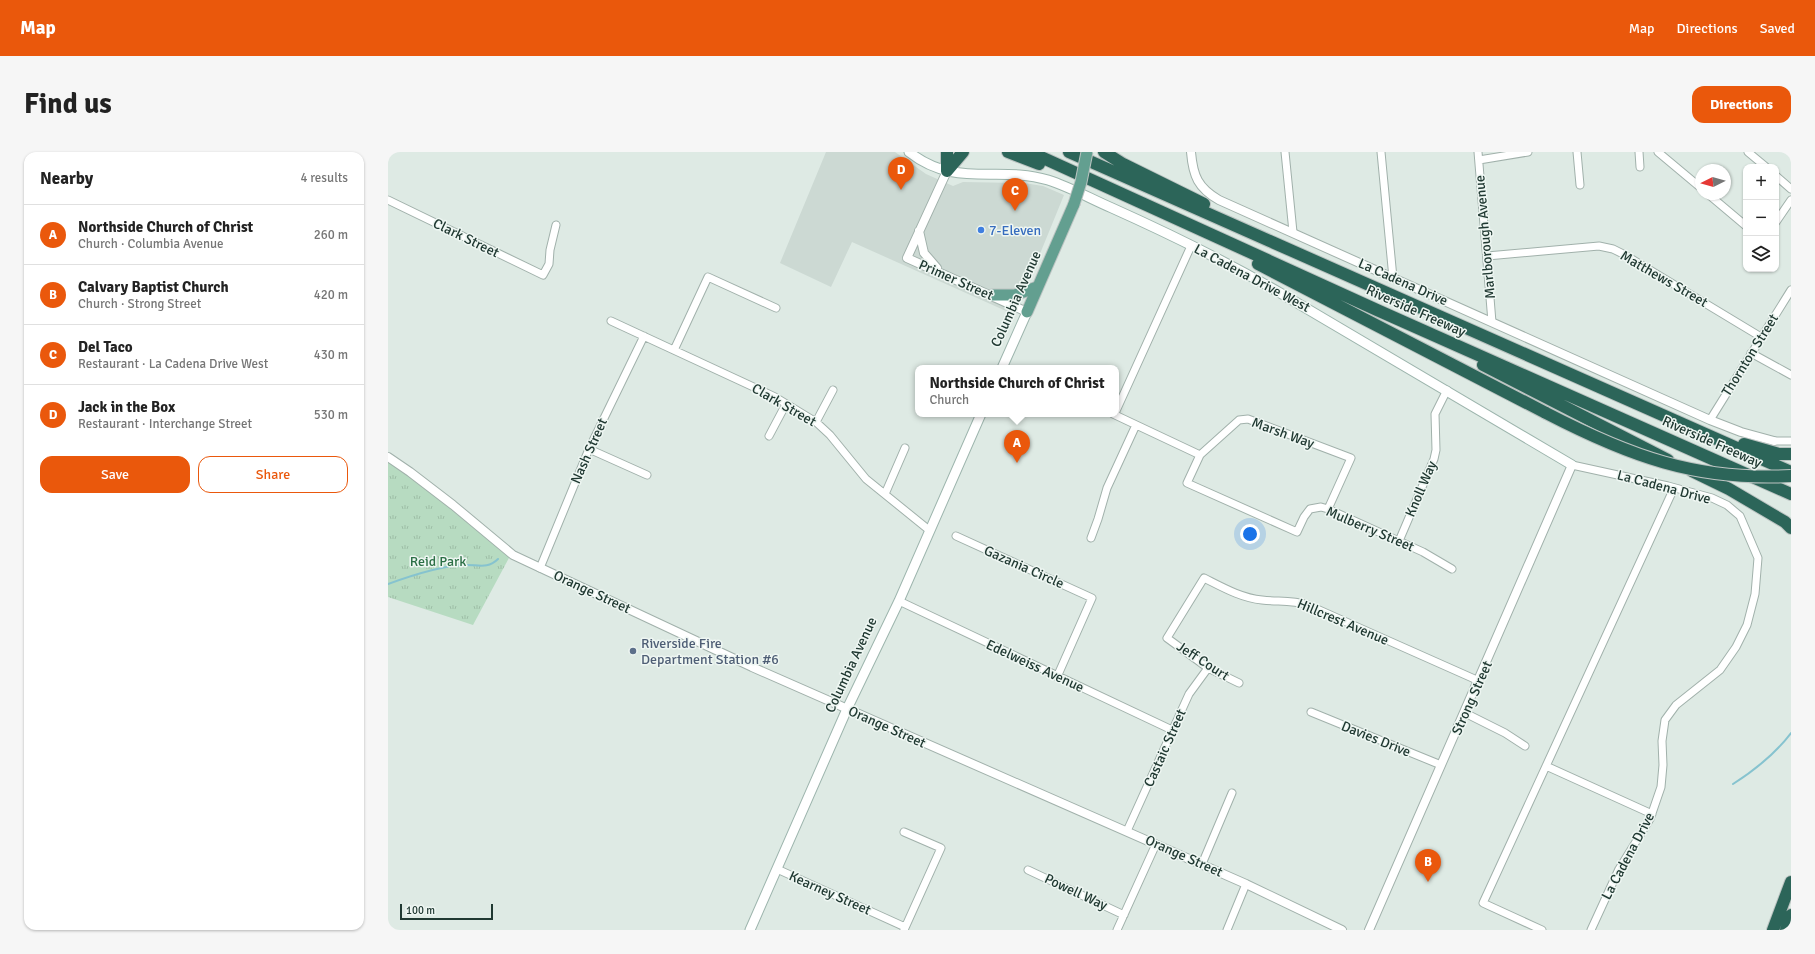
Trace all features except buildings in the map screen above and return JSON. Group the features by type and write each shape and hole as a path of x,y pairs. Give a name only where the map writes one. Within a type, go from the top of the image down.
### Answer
{"highway":[{"path":"947,152 947,171"},
{"path":"947,171 963,152"},
{"path":"1008,152 1093,187 1110,190"},
{"name":"Riverside Freeway","path":"1030,152 1110,190 1156,209 1377,310 1791,494"},
{"name":"Riverside Freeway","path":"1069,152 1791,472"},
{"path":"1104,152 1123,164 1211,207 1242,229"},
{"path":"1156,209 1363,319 1586,434 1633,453 1676,467 1719,475 1791,476"},
{"path":"1377,310 1650,451 1729,489 1785,522 1791,528"},
{"path":"1664,415 1752,447 1779,454 1791,454"},
{"path":"1774,926 1791,882"},
{"path":"1786,930 1791,915"}],"main road":[{"name":"La Cadena Drive West","path":"909,152 917,158 947,171 972,175 1017,174 1050,180 1159,229 1282,294 1572,465"},
{"name":"Columbia Avenue","path":"1006,365 1074,204 1081,182 1087,152"},
{"path":"992,295 1015,295 1038,287"},
{"name":"Columbia Avenue","path":"750,930 847,709 899,601 980,417"}],"street":[{"name":"La Cadena Drive","path":"1191,152 1195,176 1200,185 1210,195 1710,420 1747,434 1774,440"},
{"path":"1288,152 1293,232"},
{"path":"1381,152 1392,278"},
{"path":"1480,154 1503,157 1507,153 1528,152"},
{"path":"1577,152 1580,185"},
{"path":"1639,152 1640,167"},
{"path":"1658,152 1695,183"},
{"path":"1665,158 1671,152"},
{"path":"1748,152 1762,164"},
{"name":"Marlborough Avenue","path":"1480,154 1492,322"},
{"path":"942,273 924,253 919,232 947,171"},
{"path":"1779,178 1791,188"},
{"name":"Clark Street","path":"388,200 543,275 549,264 550,250 556,225"},
{"path":"1715,200 1743,223"},
{"path":"1779,218 1791,200"},
{"name":"Primer Street","path":"919,232 907,258 1027,312"},
{"path":"1119,402 1191,246"},
{"name":"Matthews Street","path":"1488,256 1599,246 1613,249 1761,336"},
{"path":"674,350 708,277 776,308"},
{"name":"Thornton Street","path":"1710,420 1791,290"},
{"name":"Clark Street","path":"611,321 786,404 816,422 830,435 866,479 930,530"},
{"name":"Nash Street","path":"540,568 589,449 644,336"},
{"path":"1751,353 1791,375"},
{"path":"816,422 833,390"},
{"name":"Knoll Way","path":"1399,541 1434,459 1436,450 1435,414 1446,390"},
{"path":"770,436 786,404"},
{"path":"1119,416 1200,455"},
{"name":"Marsh Way","path":"1187,483 1200,455 1239,420 1248,419 1351,458 1328,509"},
{"path":"1091,538 1107,488 1136,425"},
{"path":"1774,440 1791,441"},
{"path":"885,494 905,448"},
{"path":"589,449 647,475"},
{"name":"Orange Street","path":"388,458 410,472 453,505 513,556 752,667 1128,831 1246,884 1342,930"},
{"name":"La Cadena Drive","path":"1572,465 1674,488 1712,498 1727,505 1740,516 1758,558 1755,594 1747,625 1736,648 1720,670 1676,705 1665,720 1662,741 1661,787 1650,820 1619,869 1591,930"},
{"name":"Strong Street","path":"1369,930 1572,465"},
{"name":"Mulberry Street","path":"1187,483 1297,532 1304,517 1310,509 1328,509 1423,552 1452,569"},
{"path":"1542,930 1483,903 1674,488"},
{"name":"Gazania Circle","path":"956,536 1092,598 1057,677"},
{"name":"Hillcrest Avenue","path":"1167,638 1204,578 1235,593 1252,598 1262,600 1289,600 1308,605 1479,681"},
{"name":"Edelweiss Avenue","path":"899,601 1057,677 1172,730"},
{"name":"Jeff Court","path":"1167,638 1208,668 1238,683"},
{"name":"Castaic Street","path":"1128,831 1189,694 1208,668"},
{"name":"Davies Drive","path":"1311,712 1441,765"},
{"path":"1465,713 1505,732 1525,746"},
{"path":"1546,766 1652,814"},
{"path":"1202,864 1232,794"},
{"path":"904,832 941,848 905,929"},
{"path":"1117,930 1156,844"},
{"name":"Kearney Street","path":"777,869 905,929"},
{"name":"Powell Way","path":"1028,870 1124,914"},
{"path":"1227,930 1246,884"}],"shaded area":[{"path":"826,152 895,152 926,174 953,186 963,182 1024,183 1043,186 1064,195 1015,315 852,242 831,287 780,263"}],"green space":[{"name":"Reid Park","path":"388,461 409,474 510,556 473,625 388,597"}],"waterway":[{"path":"388,584 435,569 463,565 482,566 490,564 498,559"},
{"path":"1733,784 1764,761 1791,733"}],"place":[{"name":"Jack in the Box","path":"901,190"},
{"name":"Del Taco","path":"1015,211"},
{"name":"7-Eleven","path":"981,230"},
{"name":"Northside Church of Christ","path":"1017,463"},
{"name":"Riverside Fire Department Station #6","path":"633,651"},
{"name":"Calvary Baptist Church","path":"1428,882"}]}
